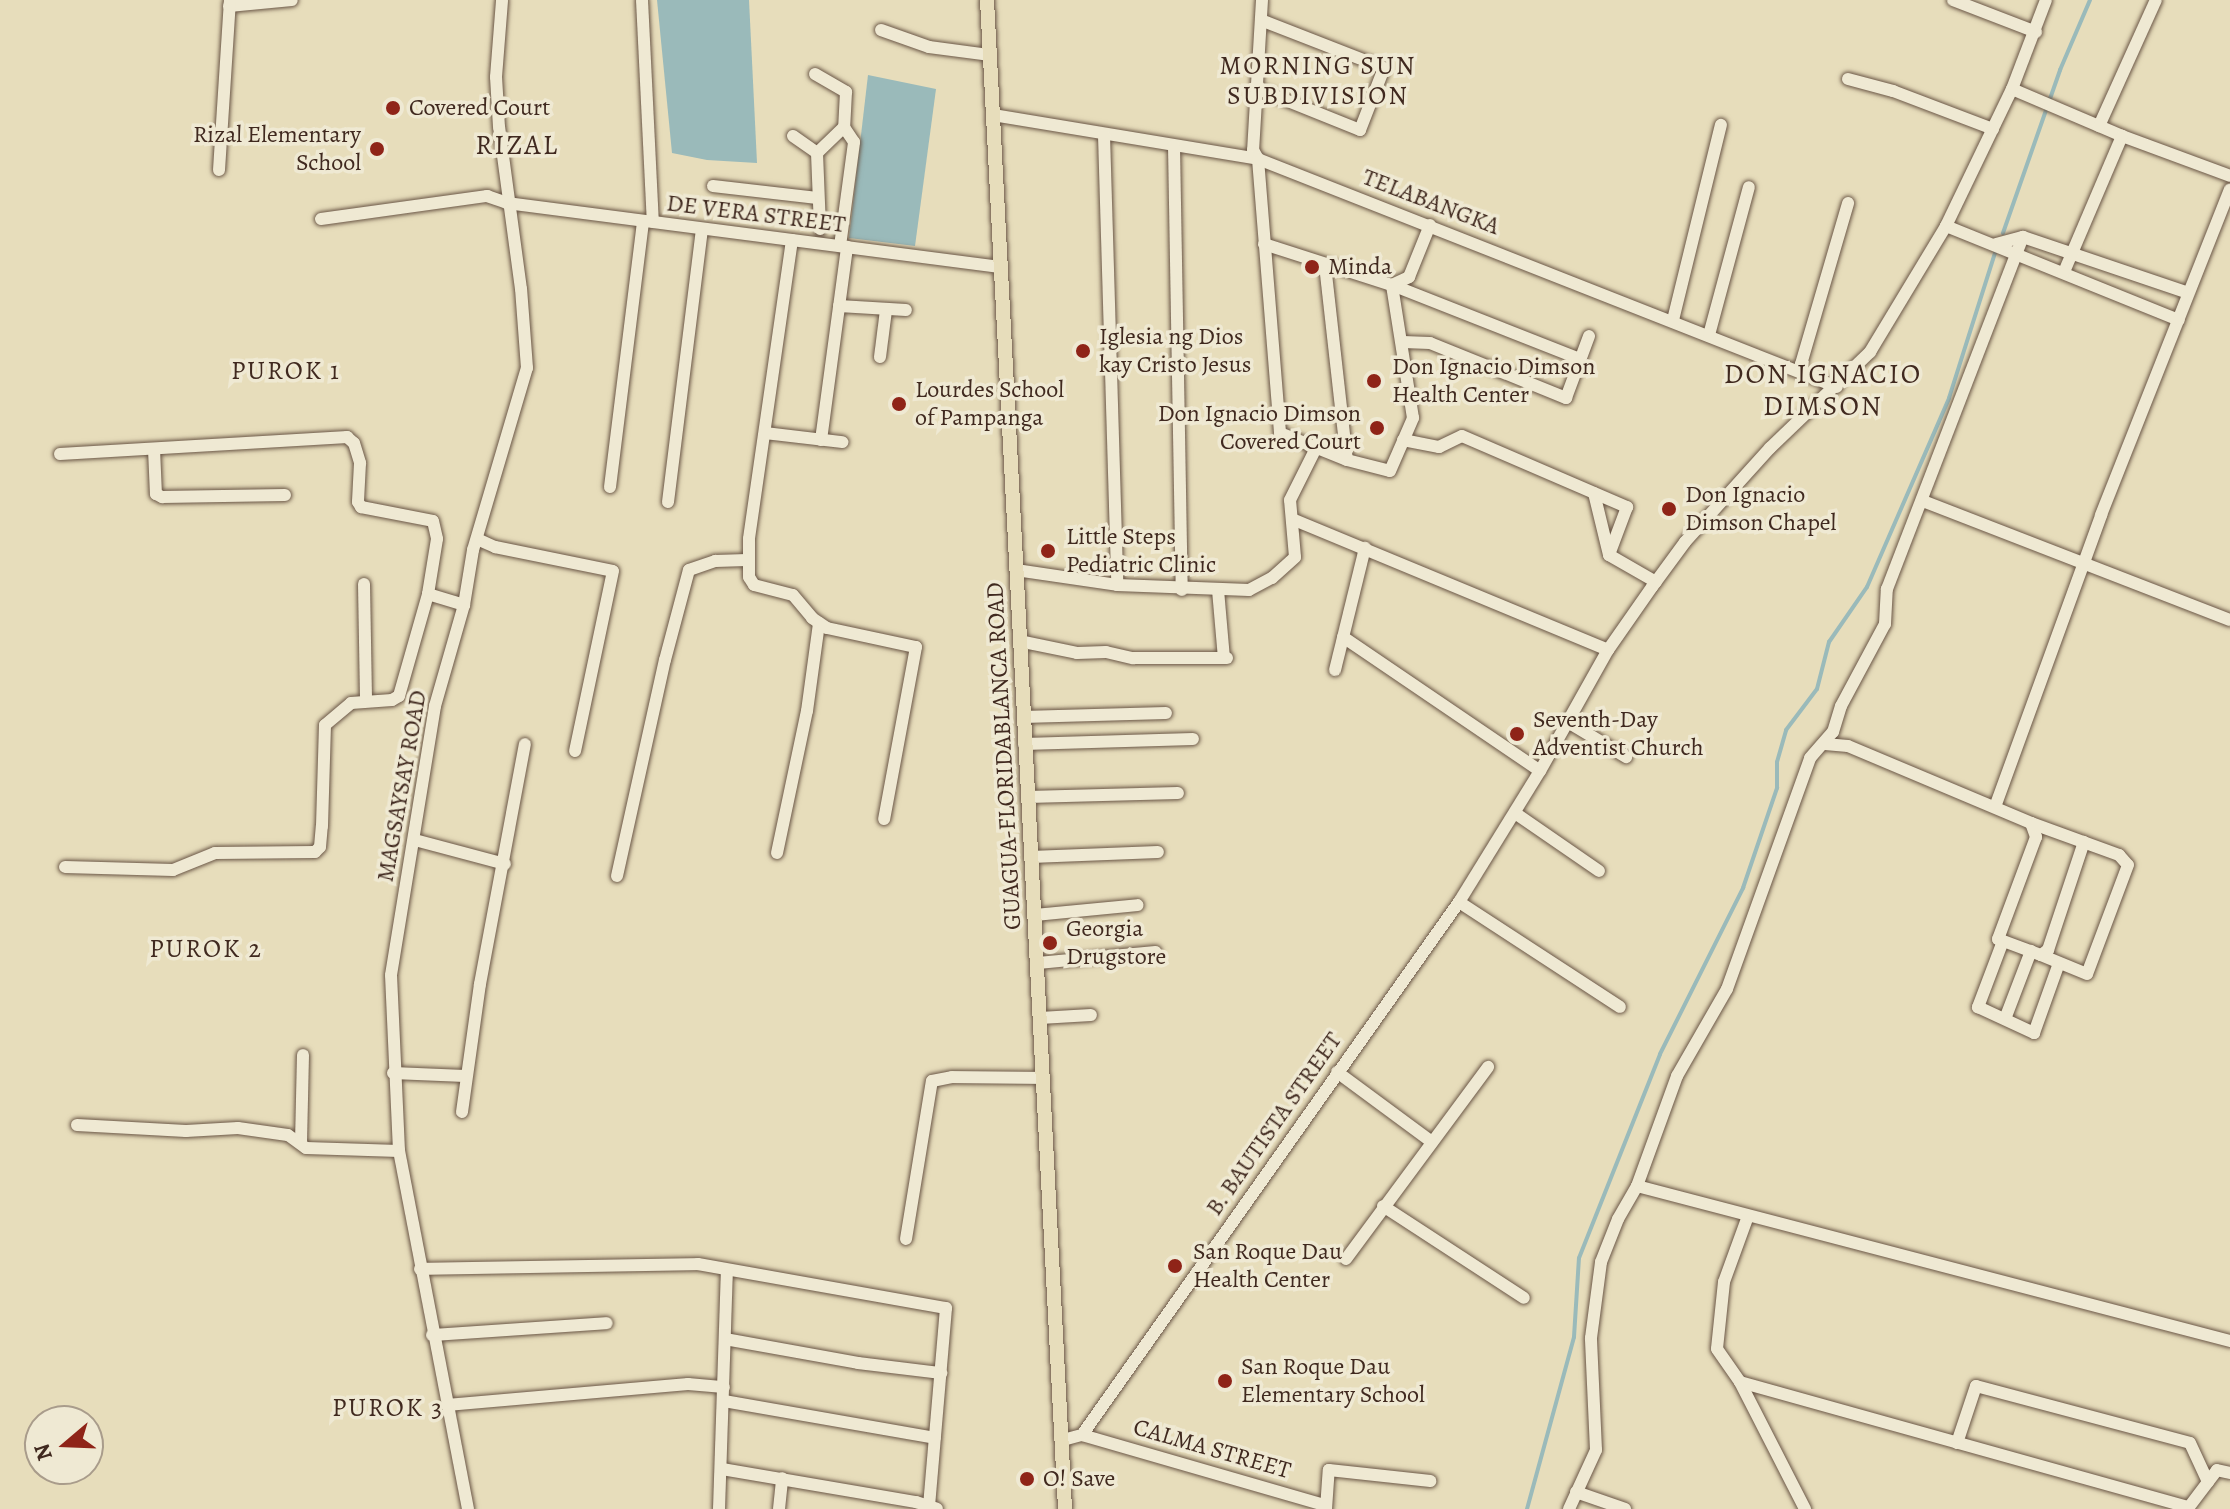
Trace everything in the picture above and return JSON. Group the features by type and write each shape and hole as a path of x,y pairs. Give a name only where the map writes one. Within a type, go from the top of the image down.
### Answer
{"main road":[{"name":"GUAGUA-FLORIDABLANCA ROAD","path":"987,0 1065,1509"}],"street":[{"path":"219,170 229,3 292,0"},
{"name":"MAGSAYSAY ROAD","path":"468,1509 432,1335 399,1151 393,1073 391,975 435,706 464,605 477,539 527,368 521,289 507,203 496,77 502,0"},
{"path":"610,487 648,222 642,0"},
{"path":"1262,0 1253,150 1258,159 1280,433 1347,460 1390,471 1413,418 1392,285"},
{"path":"1953,0 2036,32"},
{"name":"B. BAUTISTA STREET","path":"1082,1435 1459,902 1540,771 1608,650 1685,542 1770,448 1870,352 1946,226 2012,89 2046,0"},
{"path":"2099,126 2156,0"},
{"path":"1258,89 1360,130 1384,68 1261,20"},
{"path":"881,30 929,47 990,55"},
{"path":"815,74 846,92 844,127 854,142 839,306 821,440"},
{"path":"1848,79 1908,96 1993,129"},
{"path":"2012,89 2122,136 2230,176"},
{"name":"TELABANGKA","path":"993,115 1258,159 1837,387"},
{"path":"1673,320 1721,125"},
{"path":"819,236 817,153 844,127"},
{"path":"1104,135 1117,585"},
{"path":"793,136 817,153"},
{"path":"2064,272 2122,136"},
{"path":"1174,146 1182,590"},
{"path":"713,186 817,198"},
{"path":"1709,335 1749,187"},
{"path":"1995,807 2101,515 2230,190"},
{"name":"DE VERA STREET","path":"321,219 487,196 507,203 792,240 819,236 844,247 1000,267"},
{"path":"1799,371 1848,203"},
{"path":"1392,285 1409,277 1430,225"},
{"path":"1946,226 1996,244 2014,257 2064,272 2179,320"},
{"path":"668,502 702,229"},
{"path":"1996,244 2023,237 2188,293"},
{"path":"1569,1509 1596,1450 1591,1338 1601,1262 1618,1219 1637,1186 1677,1076 1727,989 1810,758 1825,744 1841,706 1885,624 1887,589 2023,237"},
{"path":"792,240 747,560 754,585 793,595 827,628 916,647 884,819"},
{"path":"1264,244 1392,285 1580,359"},
{"path":"1325,265 1347,460"},
{"path":"839,306 906,310"},
{"path":"880,357 886,310"},
{"path":"1403,342 1430,343 1566,398 1589,336"},
{"path":"765,433 842,442"},
{"path":"1403,440 1439,447 1462,436 1627,507 1609,555"},
{"path":"60,454 347,437 354,443 360,463 358,502 361,507 373,512 414,514 433,521 437,539 428,594 399,696 392,700 351,703 325,725 322,826 320,847 315,852 215,853 173,870 65,867"},
{"path":"1016,570 1117,585 1182,590 1249,590 1295,557 1290,500 1316,448"},
{"path":"154,449 156,494 162,497 285,495"},
{"path":"1594,493 1609,555 1656,582"},
{"path":"1923,501 2230,620"},
{"path":"1292,519 1608,650"},
{"path":"477,539 495,547 613,571 575,751"},
{"path":"1335,670 1365,548"},
{"path":"617,876 689,570 715,561 747,560"},
{"path":"364,584 366,700"},
{"path":"1019,641 1077,653 1106,652 1133,658 1226,658 1218,590"},
{"path":"428,594 464,605"},
{"path":"777,853 807,711 819,623"},
{"path":"1343,637 1540,771"},
{"path":"1023,717 1166,713"},
{"path":"1568,722 1626,757"},
{"path":"1024,744 1193,739"},
{"path":"462,1112 465,1076 525,744"},
{"path":"1825,744 1848,746 2031,823 2119,855 2128,865 2127,871 2087,974 2003,941 1997,935 2036,837 2031,823"},
{"path":"1028,797 1178,793"},
{"path":"1515,813 1599,871"},
{"path":"415,840 505,864"},
{"path":"2036,953 2048,950 2084,842"},
{"path":"1031,857 1158,852"},
{"path":"1459,902 1620,1007"},
{"path":"1035,915 1138,905"},
{"path":"2003,941 1978,1007 2034,1033 2059,963"},
{"path":"1038,963 1155,952"},
{"path":"2005,1019 2036,953"},
{"path":"1040,1018 1091,1015"},
{"path":"301,1143 303,1055"},
{"path":"1346,1259 1488,1067"},
{"path":"1337,1072 1432,1142"},
{"path":"393,1073 465,1076"},
{"path":"906,1239 932,1081 952,1077 1043,1078"},
{"path":"77,1125 186,1131 238,1128 288,1135 306,1148 399,1151"},
{"path":"1637,1186 2230,1341"},
{"path":"1383,1206 1524,1298"},
{"path":"1748,1216 1724,1282 1717,1349 1740,1382 1805,1509"},
{"path":"420,1269 698,1264 946,1308 935,1438 933,1507 722,1469"},
{"path":"719,1509 727,1270"},
{"path":"432,1335 607,1323"},
{"path":"725,1339 858,1363 941,1373"},
{"path":"1740,1382 2189,1507 2217,1470 2230,1473"},
{"path":"447,1405 688,1384 724,1387"},
{"path":"1957,1443 1976,1386 2190,1443 2208,1482"},
{"path":"724,1401 935,1438"},
{"path":"1063,1440 1082,1435"},
{"name":"CALMA STREET","path":"1082,1435 1326,1507"},
{"path":"1326,1507 1329,1470 1430,1481"},
{"path":"779,1509 782,1478"},
{"path":"1576,1492 1625,1509"}],"water":[{"path":"657,0 749,0 757,163 707,160 672,153"},
{"path":"868,75 936,89 915,246 849,238"}],"waterway":[{"path":"2003,233 2060,70 2090,0"},
{"path":"1527,1509 1574,1337 1579,1258 1660,1054 1743,888 1777,788 1777,762 1786,730 1817,689 1829,642 1867,587 1949,398 1996,250"}],"place":[{"name":"Covered Court","path":"393,108"},
{"name":"Rizal Elementary School","path":"377,149"},
{"name":"Minda","path":"1312,267"},
{"name":"Iglesia ng Dios kay Cristo Jesus","path":"1083,351"},
{"name":"Don Ignacio Dimson Health Center","path":"1374,381"},
{"name":"Lourdes School of Pampanga","path":"899,404"},
{"name":"Don Ignacio Dimson Covered Court","path":"1377,428"},
{"name":"Don Ignacio Dimson Chapel","path":"1669,509"},
{"name":"Little Steps Pediatric Clinic","path":"1048,551"},
{"name":"Seventh-Day Adventist Church","path":"1517,734"},
{"name":"Georgia Drugstore","path":"1050,943"},
{"name":"San Roque Dau Health Center","path":"1175,1266"},
{"name":"San Roque Dau Elementary School","path":"1225,1381"},
{"name":"O! Save","path":"1027,1479"}],"district":[{"name":"MORNING SUN SUBDIVISION","path":"1318,81"},
{"name":"RIZAL","path":"517,145"},
{"name":"PUROK 1","path":"286,371"},
{"name":"DON IGNACIO DIMSON","path":"1823,390"},
{"name":"PUROK 2","path":"206,949"},
{"name":"PUROK 3","path":"388,1408"}]}
